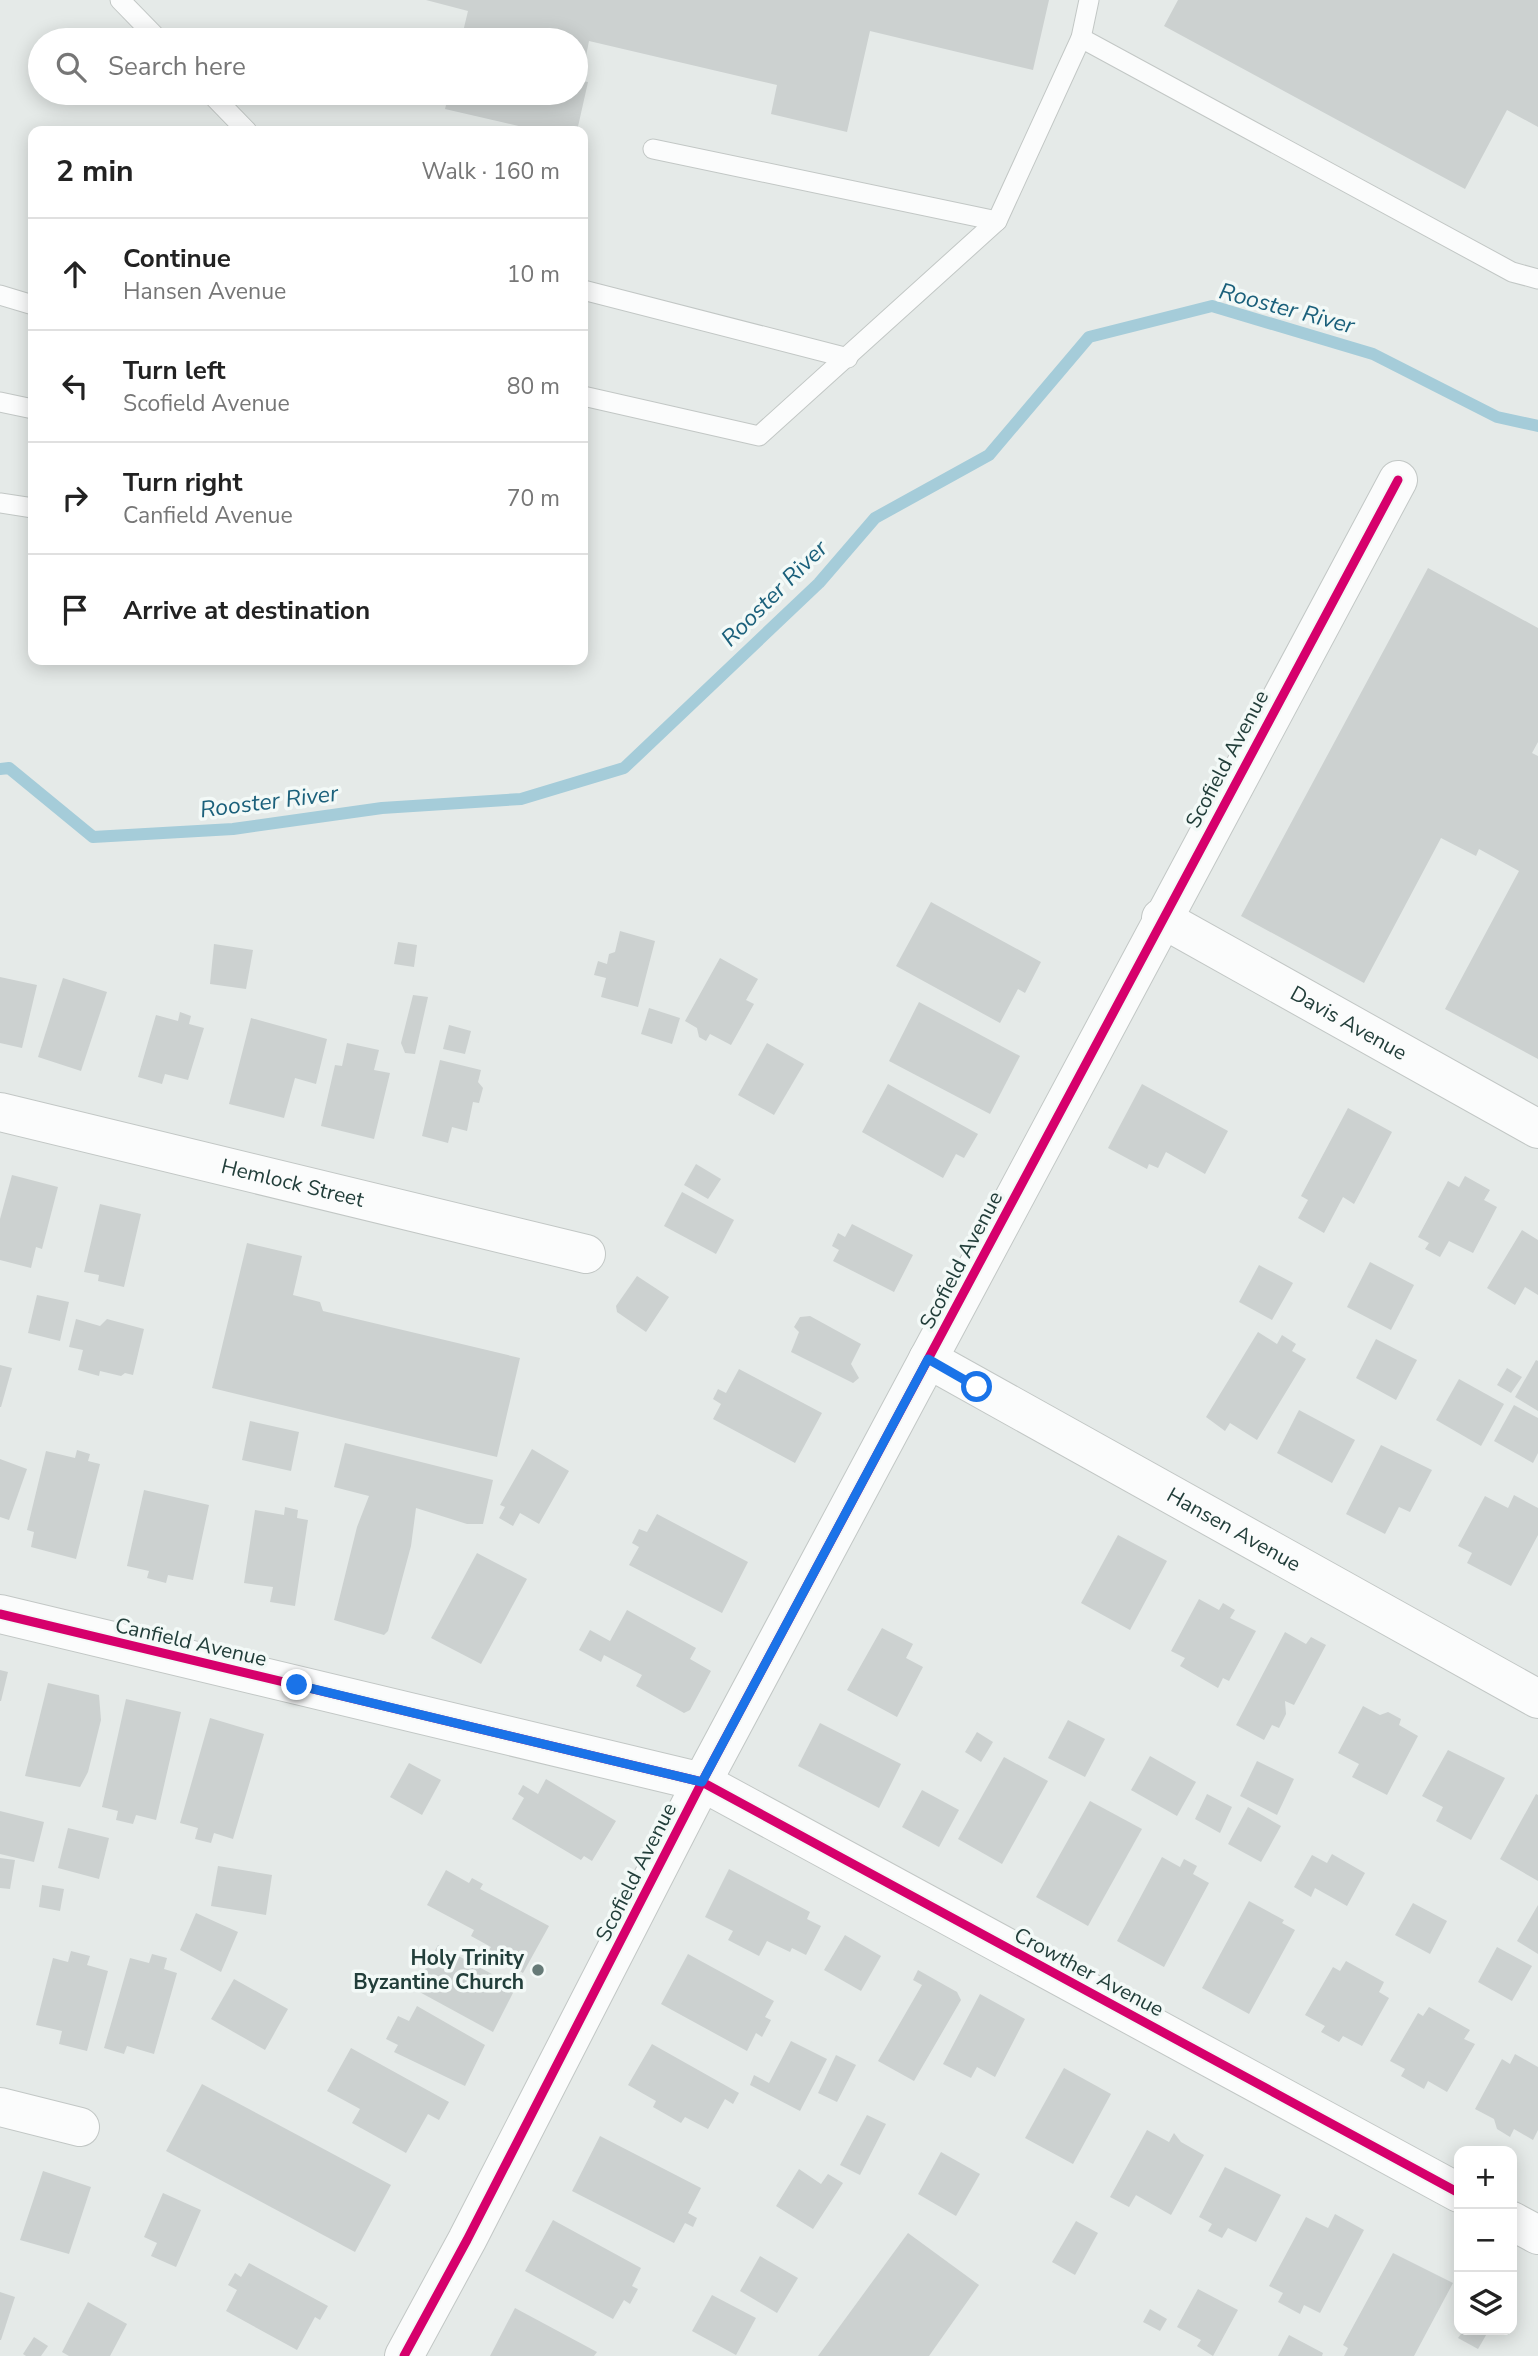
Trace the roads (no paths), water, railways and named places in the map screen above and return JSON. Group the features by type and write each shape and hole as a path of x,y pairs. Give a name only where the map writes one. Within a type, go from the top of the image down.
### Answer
{"street":[{"name":"Scofield Avenue","path":"404,2356 474,2228 702,1782 1161,918 1398,480"},
{"name":"Davis Avenue","path":"1161,918 1538,1129"},
{"name":"Hemlock Street","path":"0,1112 586,1254"},
{"name":"Hansen Avenue","path":"928,1359 1538,1699"},
{"name":"Canfield Avenue","path":"0,1614 702,1782"},
{"name":"Crowther Avenue","path":"702,1782 1454,2190"},
{"path":"0,2107 80,2127"},
{"path":"1517,2224 1538,2235"}],"lane":[{"path":"120,0 147,28"},
{"path":"588,397 759,436 997,221 1081,38 1090,0"},
{"path":"1081,38 1512,272 1538,279"},
{"path":"222,105 242,126"},
{"path":"653,149 997,221"},
{"path":"588,291 848,358"},
{"path":"0,295 28,303"},
{"path":"0,402 28,408"},
{"path":"0,503 28,507"}],"waterway":[{"name":"Rooster River","path":"0,769 9,768 93,837 233,829 382,808 521,799 624,768 819,583 875,518 989,455 1089,337 1212,306 1373,354 1497,417 1538,426"}],"place":[{"name":"Holy Trinity Byzantine Church","path":"538,1970"}]}
